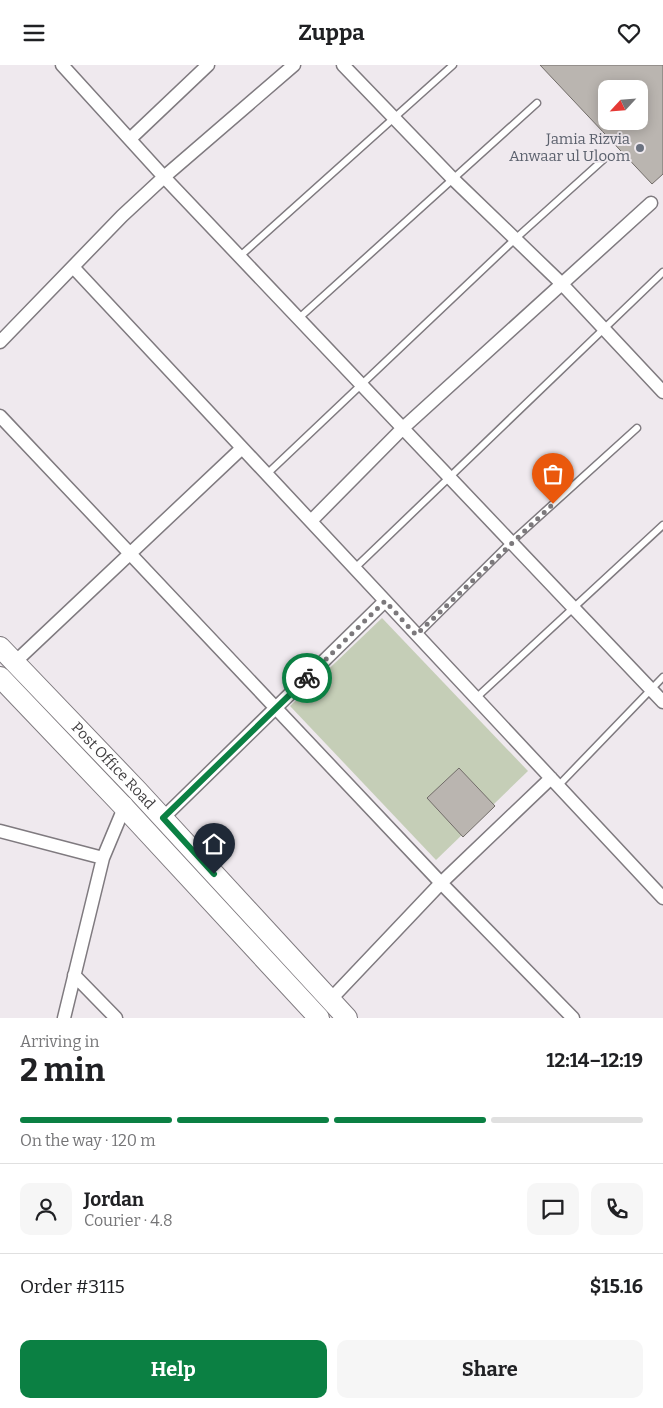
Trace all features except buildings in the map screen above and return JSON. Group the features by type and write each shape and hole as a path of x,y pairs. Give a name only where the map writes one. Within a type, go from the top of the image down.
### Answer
{"main road":[{"name":"Post Office Road","path":"0,647 138,790 339,1012"},
{"name":"Post Office Road","path":"0,677 123,806 319,1018"}],"street":[{"path":"130,139 208,65"},
{"path":"0,342 164,177 294,65"},
{"path":"343,65 452,178 514,240 561,283 663,392"},
{"path":"67,67 164,177 239,257 663,702"},
{"path":"311,521 403,428 651,203"},
{"path":"73,267 663,898"},
{"path":"0,416 441,883 573,1018"},
{"path":"14,663 242,448"},
{"path":"163,818 385,601"},
{"path":"339,1012 441,883 555,782"},
{"path":"64,1018 103,858 123,806 138,790"},
{"path":"0,831 103,858"},
{"path":"74,975 116,1018"}],"lane":[{"path":"239,257 453,65"},
{"path":"298,319 537,103"},
{"path":"267,474 514,240 604,159"},
{"path":"355,568 663,272"},
{"path":"416,635 511,542 637,428"},
{"path":"476,698 663,525"},
{"path":"555,782 663,677"}],"green space":[{"path":"382,618 528,771 436,860 290,706"}],"way so far":[{"path":"307,678 385,601 416,635 511,542 553,504"}],"place":[{"name":"Jamia Rizvia Anwaar ul Uloom","path":"640,148"}],"route":[{"path":"214,874 163,818 307,678"}]}
